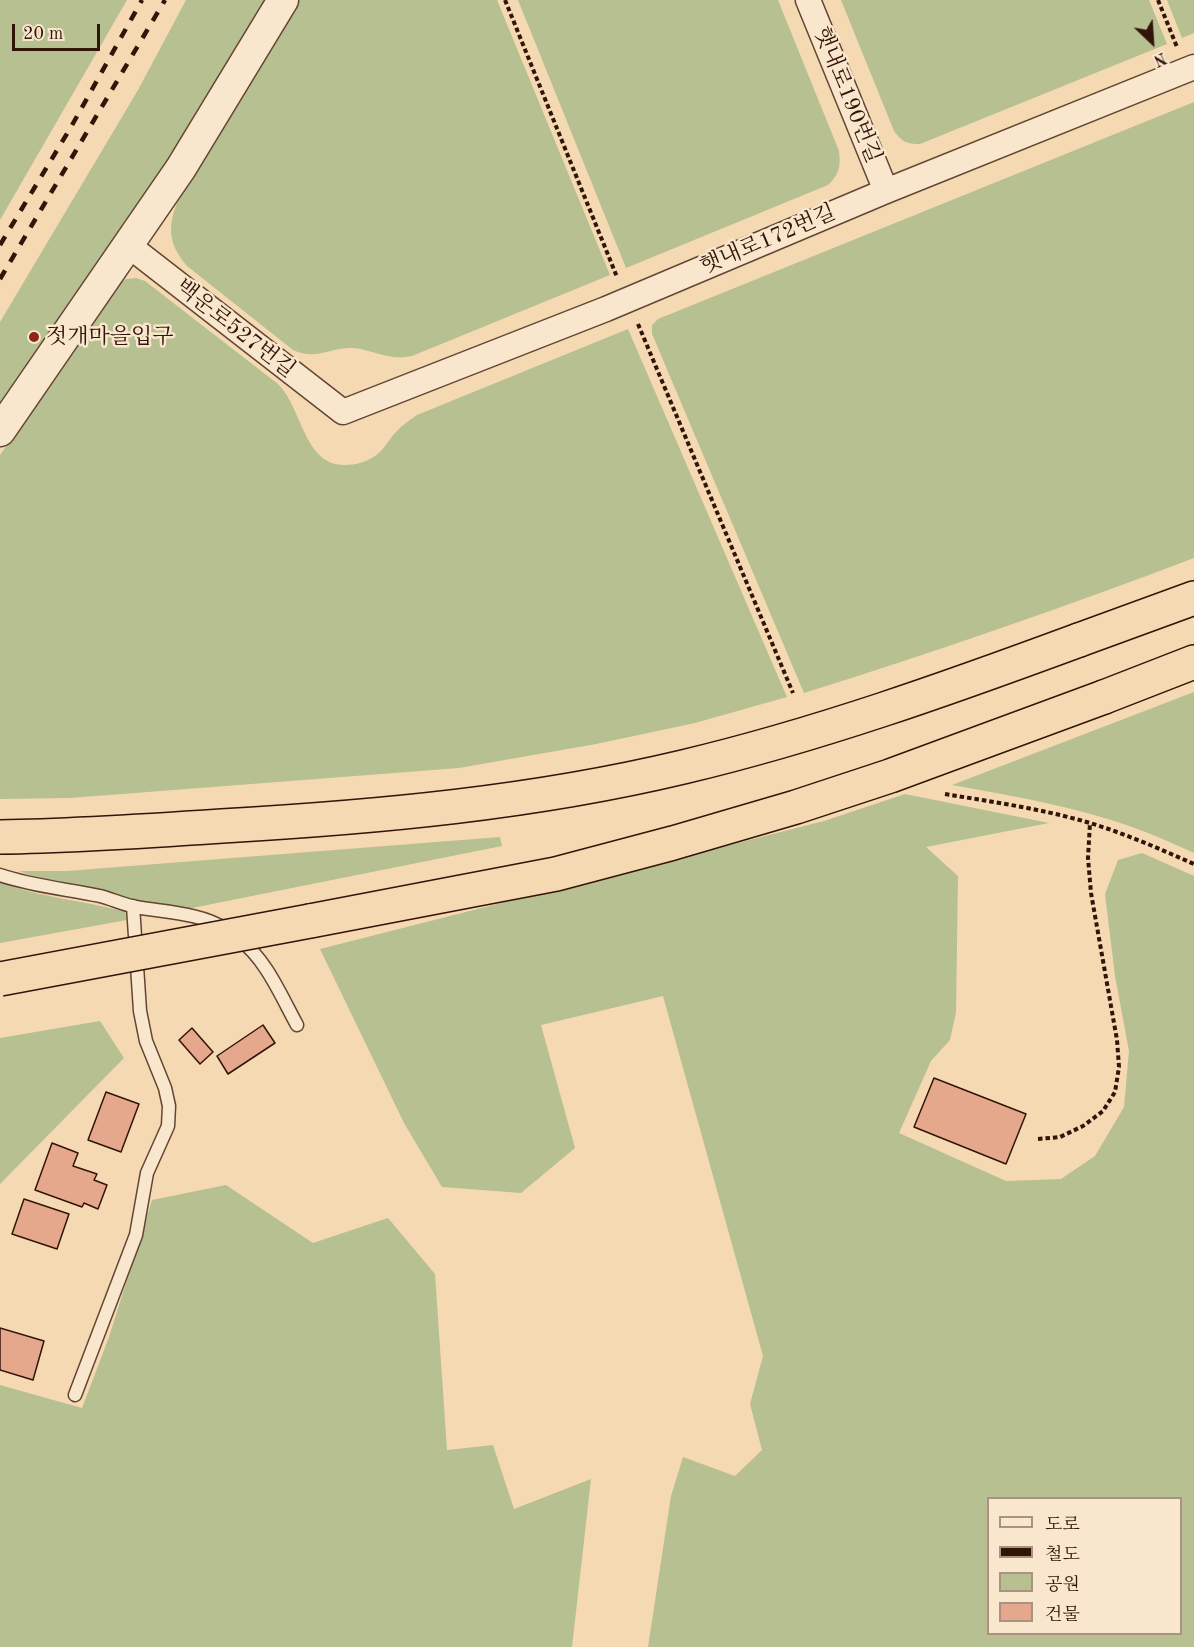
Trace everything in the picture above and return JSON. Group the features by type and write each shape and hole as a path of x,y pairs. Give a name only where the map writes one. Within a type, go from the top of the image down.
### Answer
{"highway":[{"path":"0,837 336,819 512,800 682,767 770,745 855,719 960,684 1194,598"},
{"path":"0,979 556,874 673,843 796,807 890,776 1194,662"}],"street":[{"path":"0,431 182,168 284,0"},
{"name":"햇내로190번길","path":"808,0 886,191"},
{"name":"햇내로172번길","path":"343,412 606,309 886,191 1194,67"},
{"name":"백운로527번길","path":"128,245 343,412"}],"lane":[{"path":"0,874 42,886 101,897 133,906 184,914 219,925 250,947 266,970 297,1025"},
{"path":"75,1395 136,1235 147,1173 168,1126 169,1106 165,1088 146,1041 140,1011 133,906"}],"path":[{"path":"505,0 618,278"},
{"path":"1158,0 1177,47"},
{"path":"636,321 793,693"},
{"path":"945,794 1024,807 1090,823 1148,843 1194,864"},
{"path":"1038,1139 1060,1137 1083,1126 1103,1111 1114,1092 1119,1067 1117,1040 1091,893 1088,858 1090,823"}],"green space":[{"path":"0,0 127,0 0,220"},
{"path":"186,0 268,0 152,187 0,405 0,322 138,90"},
{"path":"298,0 497,0 610,275 412,356 395,357 353,348 316,354 293,350 187,266 173,243 171,228 177,203"},
{"path":"518,0 778,0 839,151 840,161 835,178 828,185 626,268"},
{"path":"841,0 1149,0 1167,44 920,144 912,144 902,140 894,131"},
{"path":"1167,0 1194,0 1194,33 1182,38"},
{"path":"1194,102 1194,558 902,662 804,693 652,334 652,325 658,319"},
{"path":"136,278 145,281 278,384 293,406 312,446 331,463 345,465 361,463 375,456 398,429 417,415 628,329 787,697 695,723 596,744 459,768 70,798 0,799 0,455 117,285 126,279"},
{"path":"1194,692 1194,853 1148,833 1100,817 1051,804 952,785"},
{"path":"905,794 1049,823 926,847 958,876 956,1012 950,1040 931,1061 899,1133 1006,1181 1061,1179 1095,1156 1124,1107 1129,1051 1115,976 1105,894 1118,860 1142,853 1194,876 1194,1647 648,1647 671,1496 683,1457 735,1476 762,1450 750,1404 763,1356 663,996 541,1025 575,1148 521,1193 442,1187 404,1123 320,949 824,821"},
{"path":"500,837 502,846 187,909 135,900 78,884 40,879 19,871 67,871"},
{"path":"0,882 31,892 125,912 127,920 0,943"},
{"path":"100,1021 124,1058 0,1184 0,1038"},
{"path":"226,1185 313,1243 388,1218 435,1274 447,1450 493,1445 514,1509 591,1479 572,1647 0,1647 0,1385 82,1408 109,1337 152,1200"}],"building":[{"path":"263,1025 275,1043 228,1074 217,1056"},
{"path":"192,1028 213,1052 200,1064 179,1040"},
{"path":"934,1078 1026,1114 1006,1164 914,1127"},
{"path":"106,1092 139,1104 121,1152 88,1140"},
{"path":"52,1143 78,1153 73,1166 97,1174 94,1180 107,1185 98,1209 84,1203 82,1207 35,1190"},
{"path":"24,1199 69,1214 57,1249 12,1234"},
{"path":"0,1328 44,1341 33,1380 0,1370"}],"railway":[{"path":"0,245 71,127 142,0"},
{"path":"0,279 165,0"}],"place":[{"name":"젓개마을입구","path":"34,337"}]}
